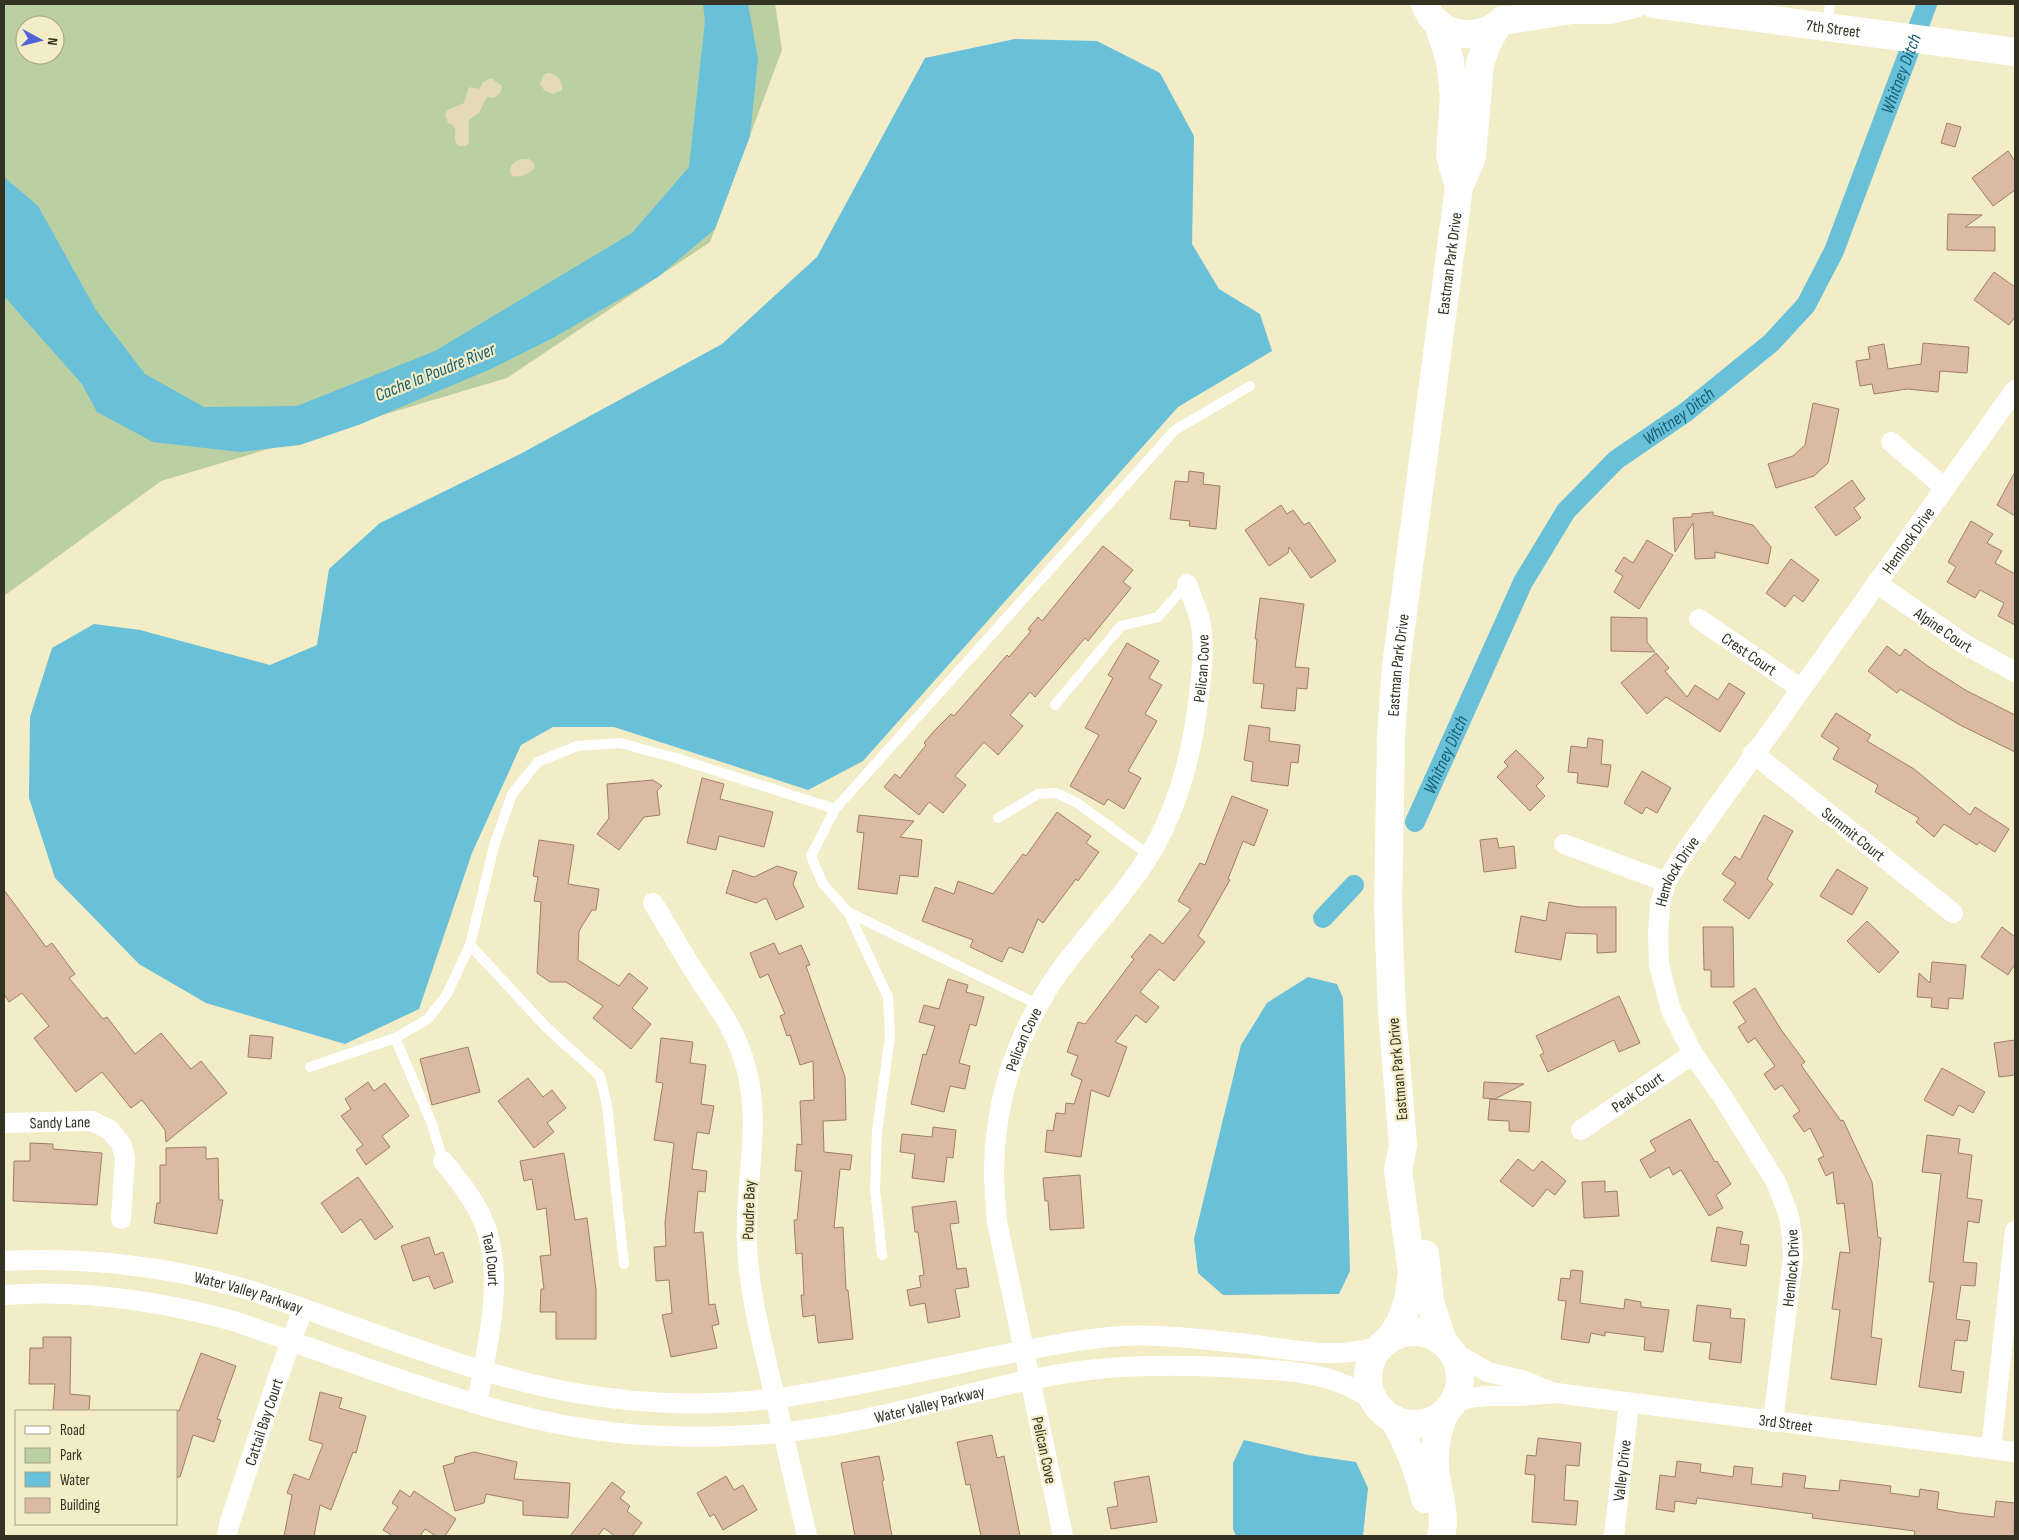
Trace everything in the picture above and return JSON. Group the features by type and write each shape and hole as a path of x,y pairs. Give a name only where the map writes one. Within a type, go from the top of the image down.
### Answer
{"street":[{"path":"1428,9 1451,32 1467,35 1483,33 1504,17 1572,10 1610,10 1634,4"},
{"name":"7th Street","path":"1653,4 1828,15 1888,35 2015,52"},
{"name":"Eastman Park Drive","path":"1428,9 1450,61 1454,96 1450,156 1459,187"},
{"name":"Eastman Park Drive","path":"1385,1342 1400,1323 1408,1301 1412,1273 1398,1170 1403,1146 1392,1012 1388,908 1391,736 1396,666 1406,576 1459,187 1472,157 1480,63 1487,44 1504,17"},
{"name":"Hemlock Drive","path":"1773,1422 1793,1257 1789,1216 1776,1182 1732,1110 1693,1054 1671,1010 1659,965 1658,934 1660,904 1666,882 1753,753 2014,392"},
{"path":"1891,442 1945,488"},
{"name":"Alpine Court","path":"1876,583 1966,645 2015,672"},
{"name":"Pelican Cove","path":"1063,1536 998,1222 994,1175 998,1125 1011,1069 1024,1035 1039,1005 1057,976 1128,887 1149,855 1173,808 1183,781 1192,748 1203,664 1200,620 1187,584"},
{"name":"Crest Court","path":"1699,618 1800,688"},
{"name":"Summit Court","path":"1753,753 1953,913"},
{"path":"1564,844 1666,882"},
{"name":"Poudre Bay","path":"653,903 697,976 728,1020 738,1041 746,1068 753,1126 747,1198 746,1243 761,1339 807,1536"},
{"name":"Peak Court","path":"1581,1130 1693,1054"},
{"name":"Sandy Lane","path":"4,1123 92,1121 110,1130 121,1144 125,1157 121,1219"},
{"name":"Eastman Park Drive","path":"1403,1146 1414,1170 1430,1302 1448,1346"},
{"name":"Teal Court","path":"443,1160 466,1191 487,1231 493,1266 494,1300 482,1371"},
{"path":"1990,1449 2015,1231"},
{"name":"Water Valley Parkway","path":"4,1261 60,1260 111,1263 161,1270 252,1292 482,1371 512,1379 573,1392 676,1403 729,1402 814,1393 1024,1350 1090,1339 1179,1336 1317,1353 1342,1354 1361,1352 1385,1342"},
{"name":"Water Valley Parkway","path":"4,1295 53,1294 104,1297 199,1312 234,1321 477,1404 540,1421 613,1432 708,1437 783,1433 825,1427 1031,1380 1086,1370 1134,1366 1172,1365 1278,1370 1314,1374 1339,1381 1358,1390 1384,1411"},
{"name":"Cattail Bay Court","path":"227,1536 229,1525 303,1309"},
{"path":"1428,1536 1426,1506 1420,1476 1411,1450 1370,1390 1369,1367 1373,1356 1385,1342 1402,1333 1416,1331 1430,1334 1448,1346 1459,1365 1461,1378 1458,1392 1438,1428 1434,1448 1434,1467 1442,1504 1443,1528 1441,1536"},
{"name":"3rd Street","path":"1448,1346 1488,1372 1522,1380 1556,1393"},
{"path":"477,1404 482,1371"},
{"name":"3rd Street","path":"1448,1408 1469,1398 1556,1393 2015,1452"},
{"name":"Valley Drive","path":"1614,1536 1629,1403"},
{"path":"1384,1411 1407,1424 1422,1424 1435,1419 1448,1408"}],"lane":[{"path":"882,1255 875,1190 877,1132 890,1036 888,997 848,912 823,884 811,856 835,809 1175,430 1250,386"},
{"path":"1055,705 1121,626 1158,616 1187,584"},
{"path":"310,1067 395,1038 428,1019 447,994 470,945 494,846 512,794 538,762 577,746 620,743 676,758 835,809"},
{"path":"998,818 1038,794 1056,793 1077,803 1149,855"},
{"path":"848,912 1039,1005"},
{"path":"470,945 546,1028 600,1076 607,1105 624,1264"},
{"path":"395,1038 432,1124 443,1160"}],"green space":[{"path":"4,4 775,4 782,50 710,242 507,378 161,481 4,596"}],"sand":[{"path":"547,73 553,74 558,78 562,90 553,94 544,90 540,84 543,76"},
{"path":"491,78 502,86 501,92 494,98 487,97 479,113 469,120 469,143 466,146 458,146 455,140 453,125 448,123 445,115 447,110 464,103 468,89 471,87 479,89 483,82"},
{"path":"521,159 529,159 535,167 525,175 512,176 510,170 512,165"}],"water":[{"name":"Cache la Poudre River","path":"703,4 748,4 758,59 750,136 715,229 658,277 553,338 493,368 361,424 300,445 240,452 153,442 97,412 82,384 4,296 4,177 38,206 96,310 145,374 204,407 297,406 435,351 632,233 689,167 705,21"},
{"path":"1015,39 1097,41 1160,73 1194,136 1192,244 1219,289 1260,314 1272,351 1178,407 863,761 808,790 614,727 553,727 521,745 472,853 419,1009 345,1044 206,1003 139,964 55,878 29,798 30,717 52,648 94,624 140,630 270,665 317,645 329,569 380,523 522,453 722,344 817,257 925,58"},
{"path":"1308,977 1337,984 1343,998 1350,1271 1339,1294 1223,1295 1198,1273 1194,1239 1241,1045 1267,1003"},
{"path":"1244,1440 1308,1455 1356,1462 1368,1488 1363,1536 1236,1536 1233,1529 1233,1463"}],"building":[{"path":"1947,123 1961,127 1955,147 1941,143"},
{"path":"2008,151 2015,161 2015,190 1993,206 1972,178"},
{"path":"1948,214 1982,215 1965,227 1995,227 1995,251 1947,250"},
{"path":"1994,272 2015,287 2015,317 2009,325 1974,300"},
{"path":"1923,343 1969,347 1967,373 1940,371 1938,392 1907,389 1874,394 1872,384 1860,386 1856,361 1870,359 1868,347 1884,344 1888,369 1921,364"},
{"path":"1813,403 1839,409 1828,463 1814,476 1776,488 1768,464 1793,456 1805,445"},
{"path":"1189,471 1204,473 1203,484 1220,486 1216,529 1189,526 1190,521 1170,519 1175,481 1188,482"},
{"path":"2015,472 2015,516 1997,505"},
{"path":"1852,480 1865,499 1854,508 1861,518 1836,536 1815,507"},
{"path":"1281,505 1287,514 1293,510 1304,525 1309,522 1336,561 1311,578 1289,547 1288,553 1269,566 1245,530"},
{"path":"1713,512 1713,515 1753,525 1771,547 1768,564 1715,552 1715,558 1695,559 1693,523 1675,552 1673,518 1692,517 1692,514"},
{"path":"1971,521 1993,534 1987,543 2002,551 1995,563 2015,574 2015,625 1998,616 2004,603 1980,590 1975,598 1947,582 1956,567 1948,562"},
{"path":"1647,540 1673,555 1639,609 1614,592 1623,576 1615,571 1624,557 1633,563"},
{"path":"1103,546 1133,570 1123,582 1131,588 1088,641 1085,638 1035,697 1030,692 1010,715 1023,726 998,755 984,742 955,776 966,785 943,813 929,802 919,815 884,787 895,774 900,778 926,745 924,743 934,731 951,714 954,716 1007,655 1009,657 1031,631 1028,629 1038,617 1042,621"},
{"path":"1791,559 1819,580 1803,602 1794,595 1785,607 1766,593"},
{"path":"1260,598 1304,604 1295,667 1309,668 1307,689 1297,688 1295,711 1261,708 1264,684 1253,683 1257,639 1255,639"},
{"path":"1611,617 1647,618 1647,642 1655,652 1611,651"},
{"path":"1127,643 1159,661 1149,678 1162,685 1145,714 1157,721 1128,771 1141,778 1124,809 1108,799 1104,805 1070,786 1099,735 1085,728 1113,678 1108,675"},
{"path":"1887,646 1900,656 1905,649 1967,691 2015,715 2015,752 1960,725 1900,689 1897,693 1868,671"},
{"path":"1656,653 1669,668 1665,671 1687,697 1695,685 1718,700 1729,683 1745,693 1720,732 1666,697 1647,714 1621,683"},
{"path":"1836,713 1871,735 1867,741 1914,769 1970,815 1975,807 2009,829 1995,852 1979,842 1977,845 1944,824 1934,837 1916,822 1919,818 1875,792 1878,785 1833,759 1839,748 1821,736"},
{"path":"1249,725 1270,728 1269,741 1300,745 1298,763 1291,762 1288,786 1251,781 1253,762 1244,760"},
{"path":"1588,738 1603,740 1601,764 1611,765 1608,787 1577,783 1578,773 1568,772 1571,746 1587,748"},
{"path":"1516,750 1544,778 1536,786 1545,796 1530,811 1497,777 1508,766 1504,762"},
{"path":"1642,771 1671,788 1657,813 1646,807 1642,814 1624,803"},
{"path":"702,778 724,784 720,799 773,812 764,847 719,836 716,850 687,843"},
{"path":"653,780 662,786 657,791 660,815 644,817 619,850 597,834 609,818 607,784"},
{"path":"1232,796 1268,810 1254,846 1243,841 1228,879 1230,880 1198,936 1205,942 1174,981 1159,969 1140,992 1159,1007 1146,1023 1136,1015 1115,1042 1127,1047 1109,1097 1091,1090 1081,1157 1045,1152 1047,1130 1053,1131 1056,1113 1065,1114 1066,1103 1074,1104 1082,1080 1071,1075 1078,1056 1067,1052 1078,1022 1085,1024 1134,959 1131,957 1150,934 1163,944 1191,909 1178,901 1200,863 1205,865"},
{"path":"1057,812 1091,836 1086,843 1099,852 1043,923 1038,919 1023,953 1009,947 1002,962 970,947 973,940 922,921 935,887 954,894 958,881 993,894 1023,854 1026,856"},
{"path":"859,815 914,821 900,837 922,840 918,877 900,875 897,894 858,889 864,833 857,832"},
{"path":"1764,815 1793,831 1767,879 1773,884 1749,919 1723,900 1736,883 1722,874 1735,856 1740,860"},
{"path":"1497,838 1499,848 1514,846 1516,868 1484,872 1480,840"},
{"path":"539,840 574,845 568,884 599,889 596,910 592,910 579,931 578,960 619,986 629,973 648,988 632,1008 651,1024 631,1049 593,1018 603,1006 566,982 550,982 537,973 541,902 534,901 538,877 533,876"},
{"path":"777,866 797,872 793,884 804,907 776,920 766,898 756,903 726,893 733,870 754,877"},
{"path":"1837,869 1868,888 1852,915 1820,896"},
{"path":"4,890 46,947 52,943 75,974 69,978 103,1019 107,1017 135,1054 161,1033 191,1069 201,1061 227,1093 166,1142 165,1130 142,1100 131,1108 102,1072 76,1092 34,1038 49,1026 22,993 9,1002 4,994"},
{"path":"1549,902 1579,907 1616,907 1616,952 1597,953 1597,934 1566,933 1561,960 1515,952 1521,916 1546,921"},
{"path":"1867,921 1899,952 1879,973 1847,941"},
{"path":"1703,927 1733,927 1734,987 1711,987 1711,970 1704,970"},
{"path":"2002,927 2015,937 2015,964 2008,975 1981,957"},
{"path":"774,943 779,954 801,945 810,965 806,966 845,1077 846,1120 823,1121 824,1152 852,1155 850,1170 840,1169 834,1228 843,1227 846,1290 848,1290 853,1339 818,1343 815,1315 803,1317 801,1295 804,1295 802,1253 796,1254 794,1220 797,1220 802,1171 795,1171 797,1144 802,1145 800,1101 814,1100 813,1061 800,1065 790,1035 787,1036 780,1016 785,1014 768,974 760,978 750,953"},
{"path":"1932,962 1966,965 1963,999 1949,998 1948,1009 1931,1007 1932,998 1917,997 1919,973 1930,983"},
{"path":"948,979 968,985 966,992 984,997 976,1026 970,1024 959,1063 970,1066 965,1089 950,1086 944,1112 911,1104 923,1054 926,1055 935,1026 919,1022 924,1005 939,1009"},
{"path":"1755,988 1782,1031 1805,1062 1801,1065 1841,1121 1843,1120 1872,1182 1878,1237 1881,1238 1871,1337 1882,1339 1876,1385 1831,1379 1840,1310 1832,1309 1840,1252 1850,1253 1844,1203 1837,1204 1833,1172 1826,1176 1818,1159 1824,1156 1810,1128 1804,1132 1793,1116 1800,1111 1782,1085 1775,1090 1764,1074 1775,1066 1755,1038 1748,1043 1738,1027 1746,1022 1733,1002"},
{"path":"1619,996 1640,1043 1619,1052 1614,1040 1548,1072 1540,1055 1544,1053 1536,1036"},
{"path":"250,1035 273,1037 271,1059 248,1057"},
{"path":"661,1038 693,1042 690,1063 706,1065 701,1104 714,1106 709,1134 697,1132 692,1169 707,1171 705,1192 698,1191 694,1233 703,1232 709,1305 715,1304 719,1324 712,1326 717,1348 671,1357 662,1315 672,1313 669,1280 656,1281 654,1247 666,1246 665,1223 674,1143 654,1140 663,1083 656,1082"},
{"path":"2015,1040 2015,1075 1999,1077 1994,1043"},
{"path":"468,1047 480,1092 432,1105 420,1059"},
{"path":"1942,1068 1985,1092 1973,1113 1959,1105 1953,1116 1924,1100"},
{"path":"528,1078 543,1097 552,1090 566,1108 547,1123 554,1132 534,1148 498,1101"},
{"path":"368,1082 374,1091 385,1083 409,1116 382,1136 390,1147 366,1165 356,1150 363,1145 341,1116 351,1109 345,1099"},
{"path":"1484,1082 1524,1084 1495,1099 1483,1098"},
{"path":"1490,1099 1531,1102 1529,1132 1509,1131 1509,1121 1488,1120"},
{"path":"1690,1119 1715,1162 1717,1161 1731,1184 1716,1195 1723,1208 1709,1216 1681,1170 1673,1175 1669,1167 1650,1178 1640,1160 1656,1151 1650,1141"},
{"path":"933,1127 956,1130 953,1158 947,1157 944,1182 912,1178 915,1154 900,1152 902,1134 932,1137"},
{"path":"1927,1135 1960,1139 1958,1153 1972,1155 1967,1198 1982,1200 1979,1223 1968,1221 1963,1262 1977,1263 1975,1286 1961,1285 1956,1319 1970,1321 1967,1341 1955,1340 1951,1370 1964,1372 1961,1393 1919,1387 1934,1282 1929,1282 1941,1174 1922,1172"},
{"path":"30,1143 53,1144 53,1149 102,1153 97,1205 13,1201 14,1161 30,1161"},
{"path":"206,1147 206,1159 218,1158 219,1200 223,1200 217,1234 154,1223 157,1203 160,1203 160,1165 166,1165 166,1148"},
{"path":"564,1153 575,1220 587,1218 596,1290 596,1339 556,1339 556,1312 540,1312 541,1289 544,1289 540,1256 551,1255 546,1208 537,1210 532,1179 524,1181 520,1161"},
{"path":"1518,1159 1533,1171 1542,1161 1566,1181 1555,1195 1547,1189 1533,1207 1500,1181"},
{"path":"1080,1175 1084,1228 1050,1230 1048,1201 1045,1201 1043,1178"},
{"path":"358,1177 393,1227 375,1240 361,1219 342,1233 321,1203"},
{"path":"1605,1181 1605,1192 1617,1191 1619,1216 1584,1218 1582,1182"},
{"path":"956,1201 959,1223 950,1224 957,1269 966,1268 969,1287 955,1289 960,1317 928,1323 925,1303 910,1306 907,1290 921,1287 919,1276 924,1275 918,1232 915,1232 912,1207"},
{"path":"1717,1227 1743,1232 1740,1244 1749,1245 1746,1266 1711,1261"},
{"path":"429,1237 435,1255 443,1252 453,1282 434,1289 429,1276 413,1281 401,1246"},
{"path":"1571,1270 1583,1271 1580,1303 1624,1309 1625,1299 1641,1302 1641,1307 1669,1310 1663,1352 1644,1350 1645,1337 1605,1332 1605,1336 1591,1333 1589,1343 1561,1339 1566,1301 1558,1300 1561,1278 1570,1279"},
{"path":"1697,1305 1731,1309 1730,1318 1745,1319 1741,1363 1709,1359 1711,1343 1693,1341"},
{"path":"43,1337 71,1337 70,1394 90,1396 89,1410 53,1410 55,1384 29,1384 30,1348 43,1348"},
{"path":"201,1353 236,1366 217,1419 221,1420 214,1442 193,1435 180,1477 178,1477 179,1411"},
{"path":"320,1392 342,1398 339,1408 366,1416 356,1453 353,1452 331,1510 320,1505 314,1536 284,1536 292,1495 287,1493 294,1474 309,1480 323,1444 309,1440"},
{"path":"992,1435 997,1458 1004,1456 1020,1536 981,1536 970,1484 966,1485 957,1442"},
{"path":"1538,1438 1581,1443 1579,1466 1566,1465 1564,1500 1578,1501 1576,1525 1532,1522 1535,1475 1525,1474 1527,1455 1536,1456"},
{"path":"474,1452 517,1462 514,1479 570,1483 568,1518 523,1515 523,1501 486,1494 484,1503 455,1511 443,1466 454,1463 455,1457"},
{"path":"879,1456 892,1536 855,1536 841,1463"},
{"path":"1677,1461 1701,1464 1700,1472 1733,1477 1734,1466 1753,1468 1751,1484 1782,1487 1783,1473 1806,1476 1804,1488 1839,1491 1840,1480 1891,1486 1890,1493 1919,1497 1920,1489 1939,1492 1937,1509 1959,1513 1994,1517 1996,1501 2015,1503 2014,1536 1914,1536 1915,1531 1812,1518 1813,1514 1697,1498 1696,1504 1675,1501 1674,1512 1656,1509 1660,1475 1675,1477"},
{"path":"726,1476 734,1490 743,1485 757,1510 723,1530 714,1514 710,1517 697,1493"},
{"path":"1149,1476 1157,1522 1111,1529 1107,1508 1118,1506 1114,1482"},
{"path":"612,1482 625,1492 620,1498 630,1506 627,1511 642,1523 632,1536 615,1536 604,1528 598,1536 570,1536"},
{"path":"400,1490 410,1497 414,1491 456,1519 445,1536 436,1536 425,1529 420,1536 393,1536 383,1530 398,1507 392,1503"}],"waterway":[{"name":"Whitney Ditch","path":"1415,822 1523,582 1566,511 1616,460 1686,412 1771,343 1806,305 1834,251 1927,4"},
{"name":"Whitney Ditch","path":"1323,918 1354,885"}]}
